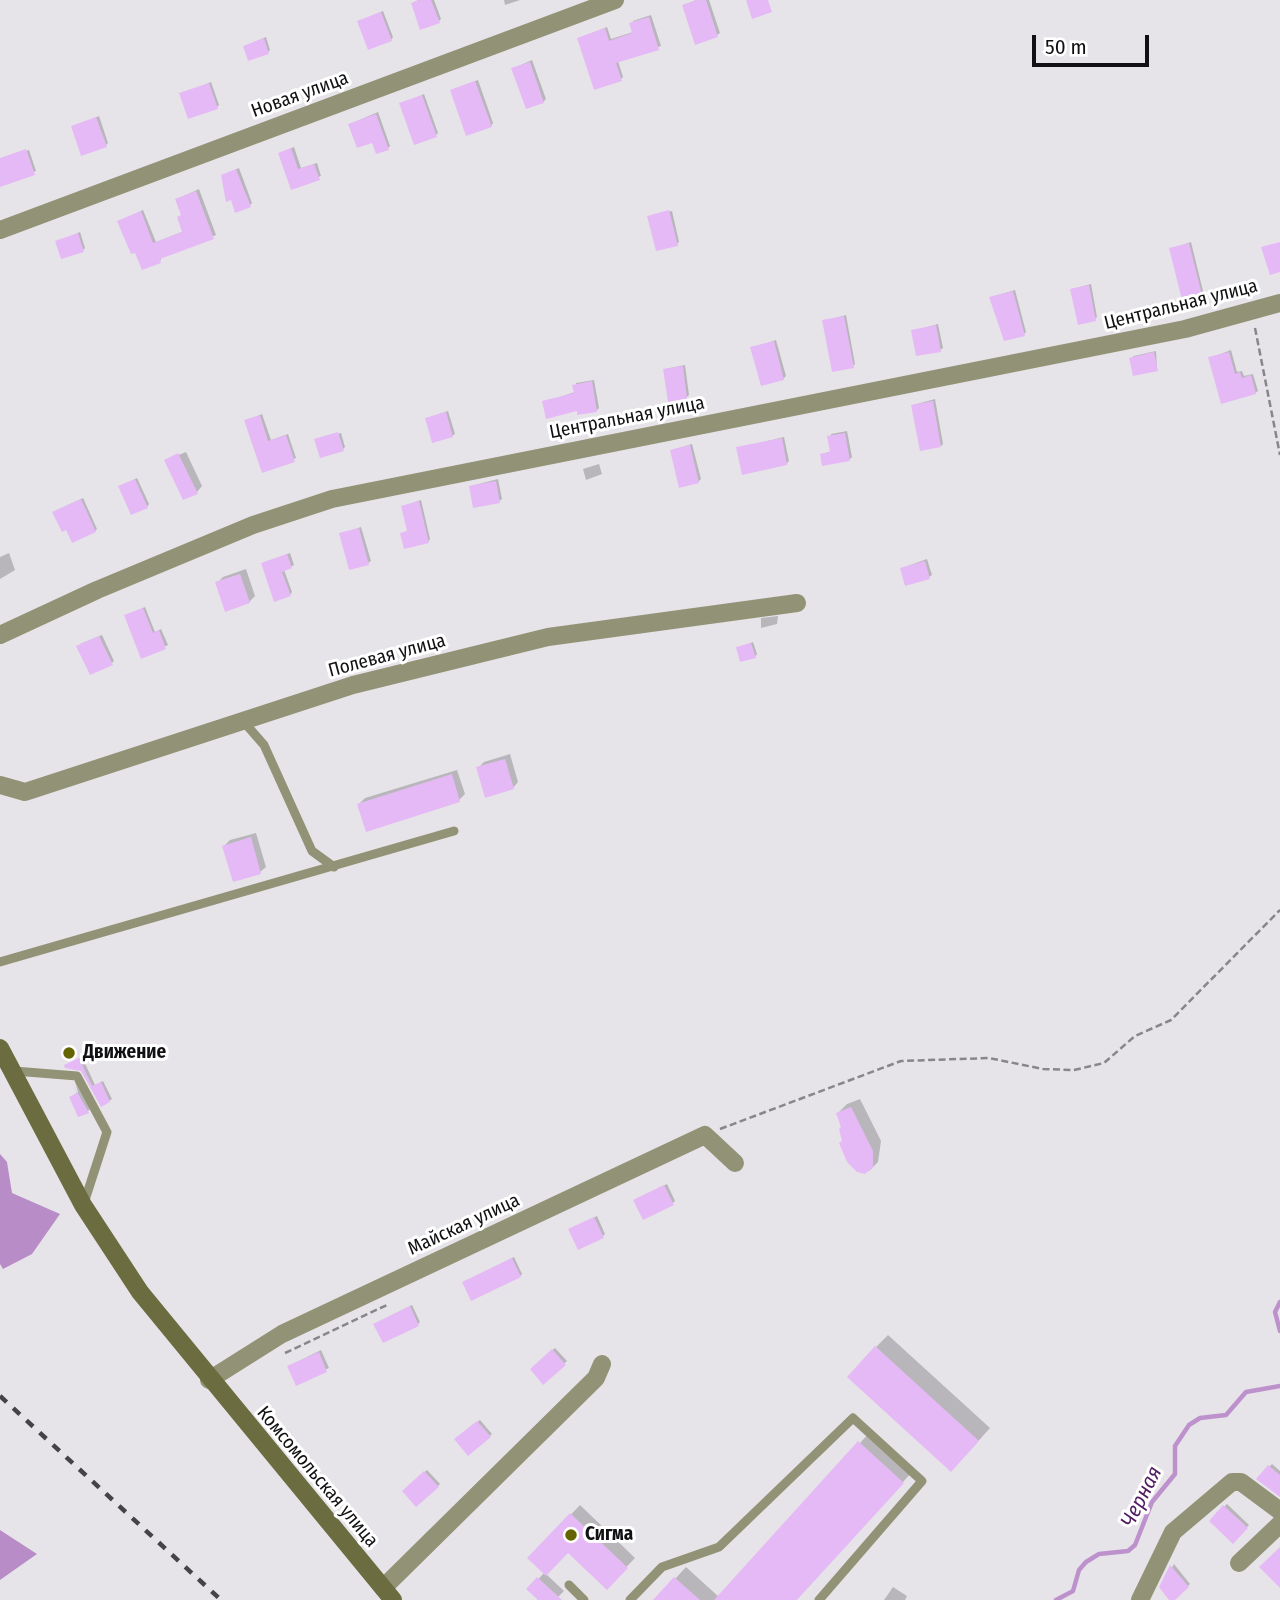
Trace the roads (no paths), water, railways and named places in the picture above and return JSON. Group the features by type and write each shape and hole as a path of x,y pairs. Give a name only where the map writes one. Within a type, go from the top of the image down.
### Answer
{"main road":[{"name":"Комсомольская улица","path":"0,1048 83,1205 140,1292 209,1380 388,1594"}],"street":[{"name":"Новая улица","path":"0,230 615,0"},
{"name":"Центральная улица","path":"0,635 97,590 253,525 332,499 1144,338 1280,303"},
{"name":"Полевая улица","path":"0,785 25,792 353,685 548,637 797,603"},
{"name":"Майская улица","path":"209,1380 282,1334 705,1135 734,1163"},
{"path":"388,1594 596,1378 601,1364"},
{"path":"1140,1600 1173,1532 1232,1482 1241,1482 1280,1511"},
{"path":"1239,1563 1280,1524"}],"lane":[{"path":"243,721 264,744 312,851 334,867"},
{"path":"0,962 454,831"},
{"path":"12,1071 77,1076 107,1132 83,1205"},
{"path":"630,1600 662,1567 719,1547 853,1418 922,1481 818,1600"},
{"path":"569,1586 583,1600"}],"waterway":[{"name":"Черная","path":"1280,1302 1275,1312 1280,1331"},
{"name":"Черная","path":"1056,1600 1073,1591 1079,1570 1086,1562 1099,1554 1128,1551 1135,1545 1152,1502 1175,1474 1175,1446 1189,1425 1200,1418 1226,1415 1246,1392 1280,1386"}],"railway":[{"path":"0,1396 221,1600"}],"place":[{"name":"Движение","path":"69,1053"},
{"name":"Сигма","path":"571,1535"}]}
